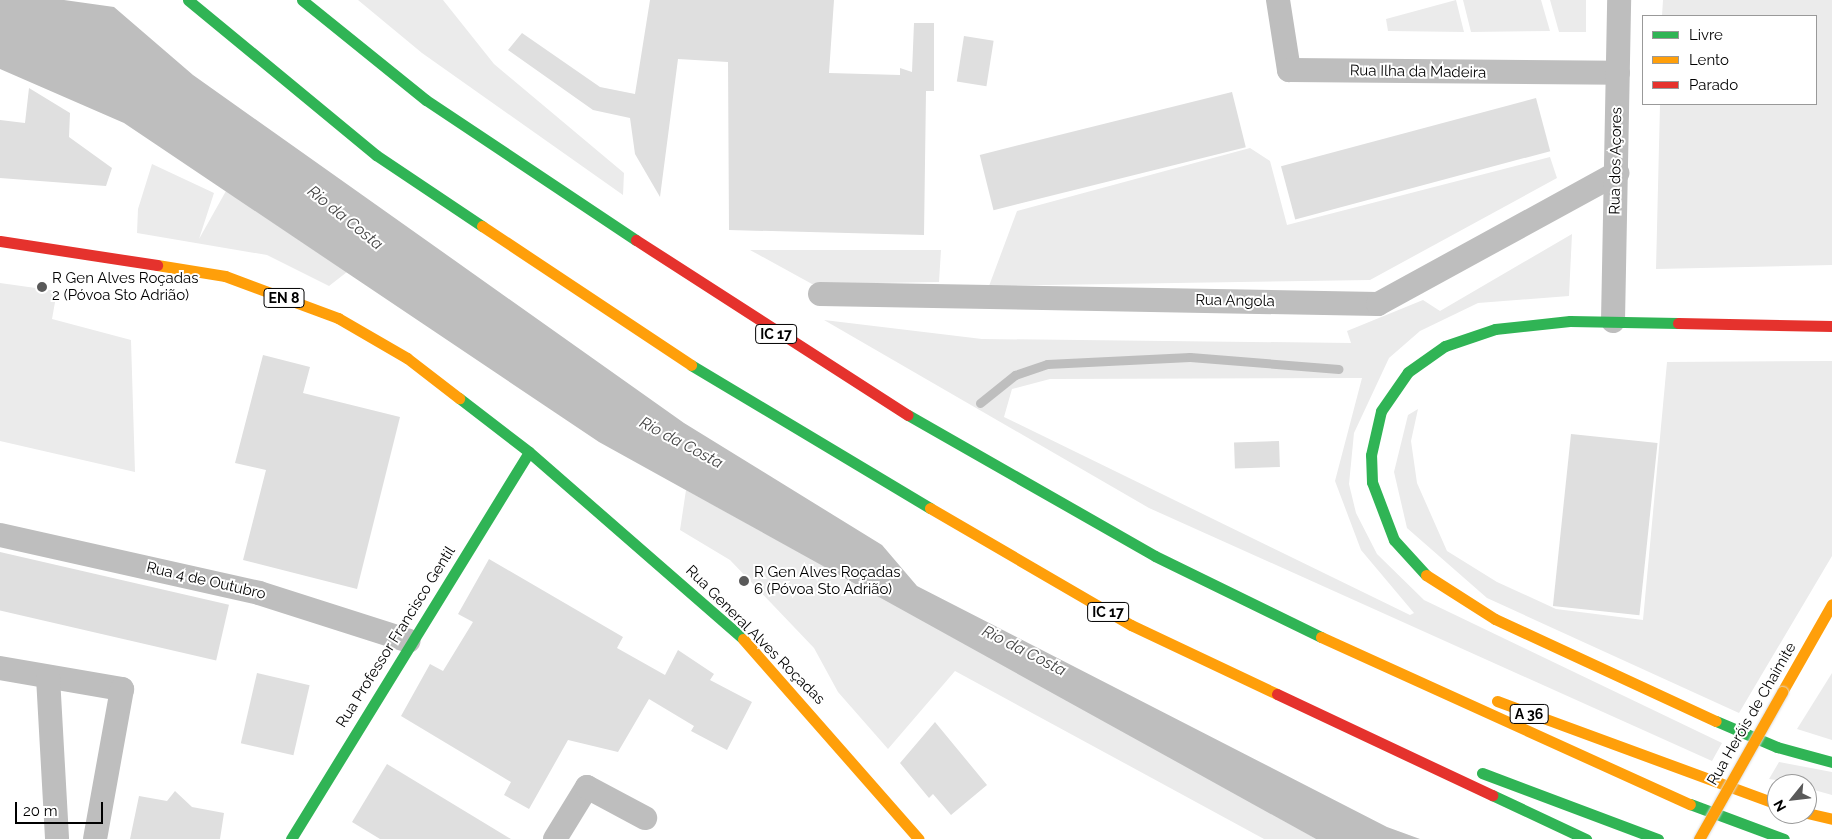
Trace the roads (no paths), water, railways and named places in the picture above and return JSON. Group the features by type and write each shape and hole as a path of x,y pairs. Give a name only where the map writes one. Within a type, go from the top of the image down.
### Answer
{"main road":[{"name":"IC 17","path":"188,0 376,156 745,401 1131,625 1305,706"},
{"name":"IC 17","path":"302,0 426,100 781,337 956,444 1155,556 1284,617"},
{"name":"EN 8","path":"0,241 225,276 338,318 407,358 529,452"},
{"path":"1832,326 1614,321 1495,329 1445,346 1408,372 1381,411 1371,454 1372,482 1394,540 1436,586 1495,619 1739,732 1832,762"},
{"name":"Rua Professor Francisco Gentil","path":"290,839 409,641 529,452"},
{"name":"Rua General Alves Roçadas","path":"529,452 713,609 786,683 919,839"},
{"name":"Rua Heróis de Chaimite","path":"1699,839 1832,604"},
{"path":"1284,617 1646,788 1784,839"},
{"name":"A 36","path":"1284,617 1605,744 1767,801"},
{"path":"1305,706 1658,839"},
{"path":"1305,706 1586,839"},
{"path":"1817,815 1832,819"}],"street":[{"name":"Rua Ilha da Madeira","path":"1278,0 1289,70 1618,74"},
{"name":"Rua dos Açores","path":"1614,321 1619,0"},
{"name":"Rua Angola","path":"820,294 1378,304 1617,173"},
{"name":"Rua 4 de Outubro","path":"0,534 259,593 409,641"},
{"path":"0,668 122,689 95,839"},
{"path":"48,677 57,839"},
{"path":"555,839 587,787 645,818"}],"water":[{"name":"Rio da Costa","path":"0,0 64,0 114,7 193,75 684,423 882,545 917,586 1387,827 1420,839 1316,839 599,442 124,123 0,69"}],"waterway":[{"path":"980,403 1015,375 1047,364 1190,357 1339,369"}],"place":[{"name":"R Gen Alves Roçadas 2 (Póvoa Sto Adrião)","path":"42,287"},
{"name":"R Gen Alves Roçadas 6 (Póvoa Sto Adrião)","path":"744,581"}]}
